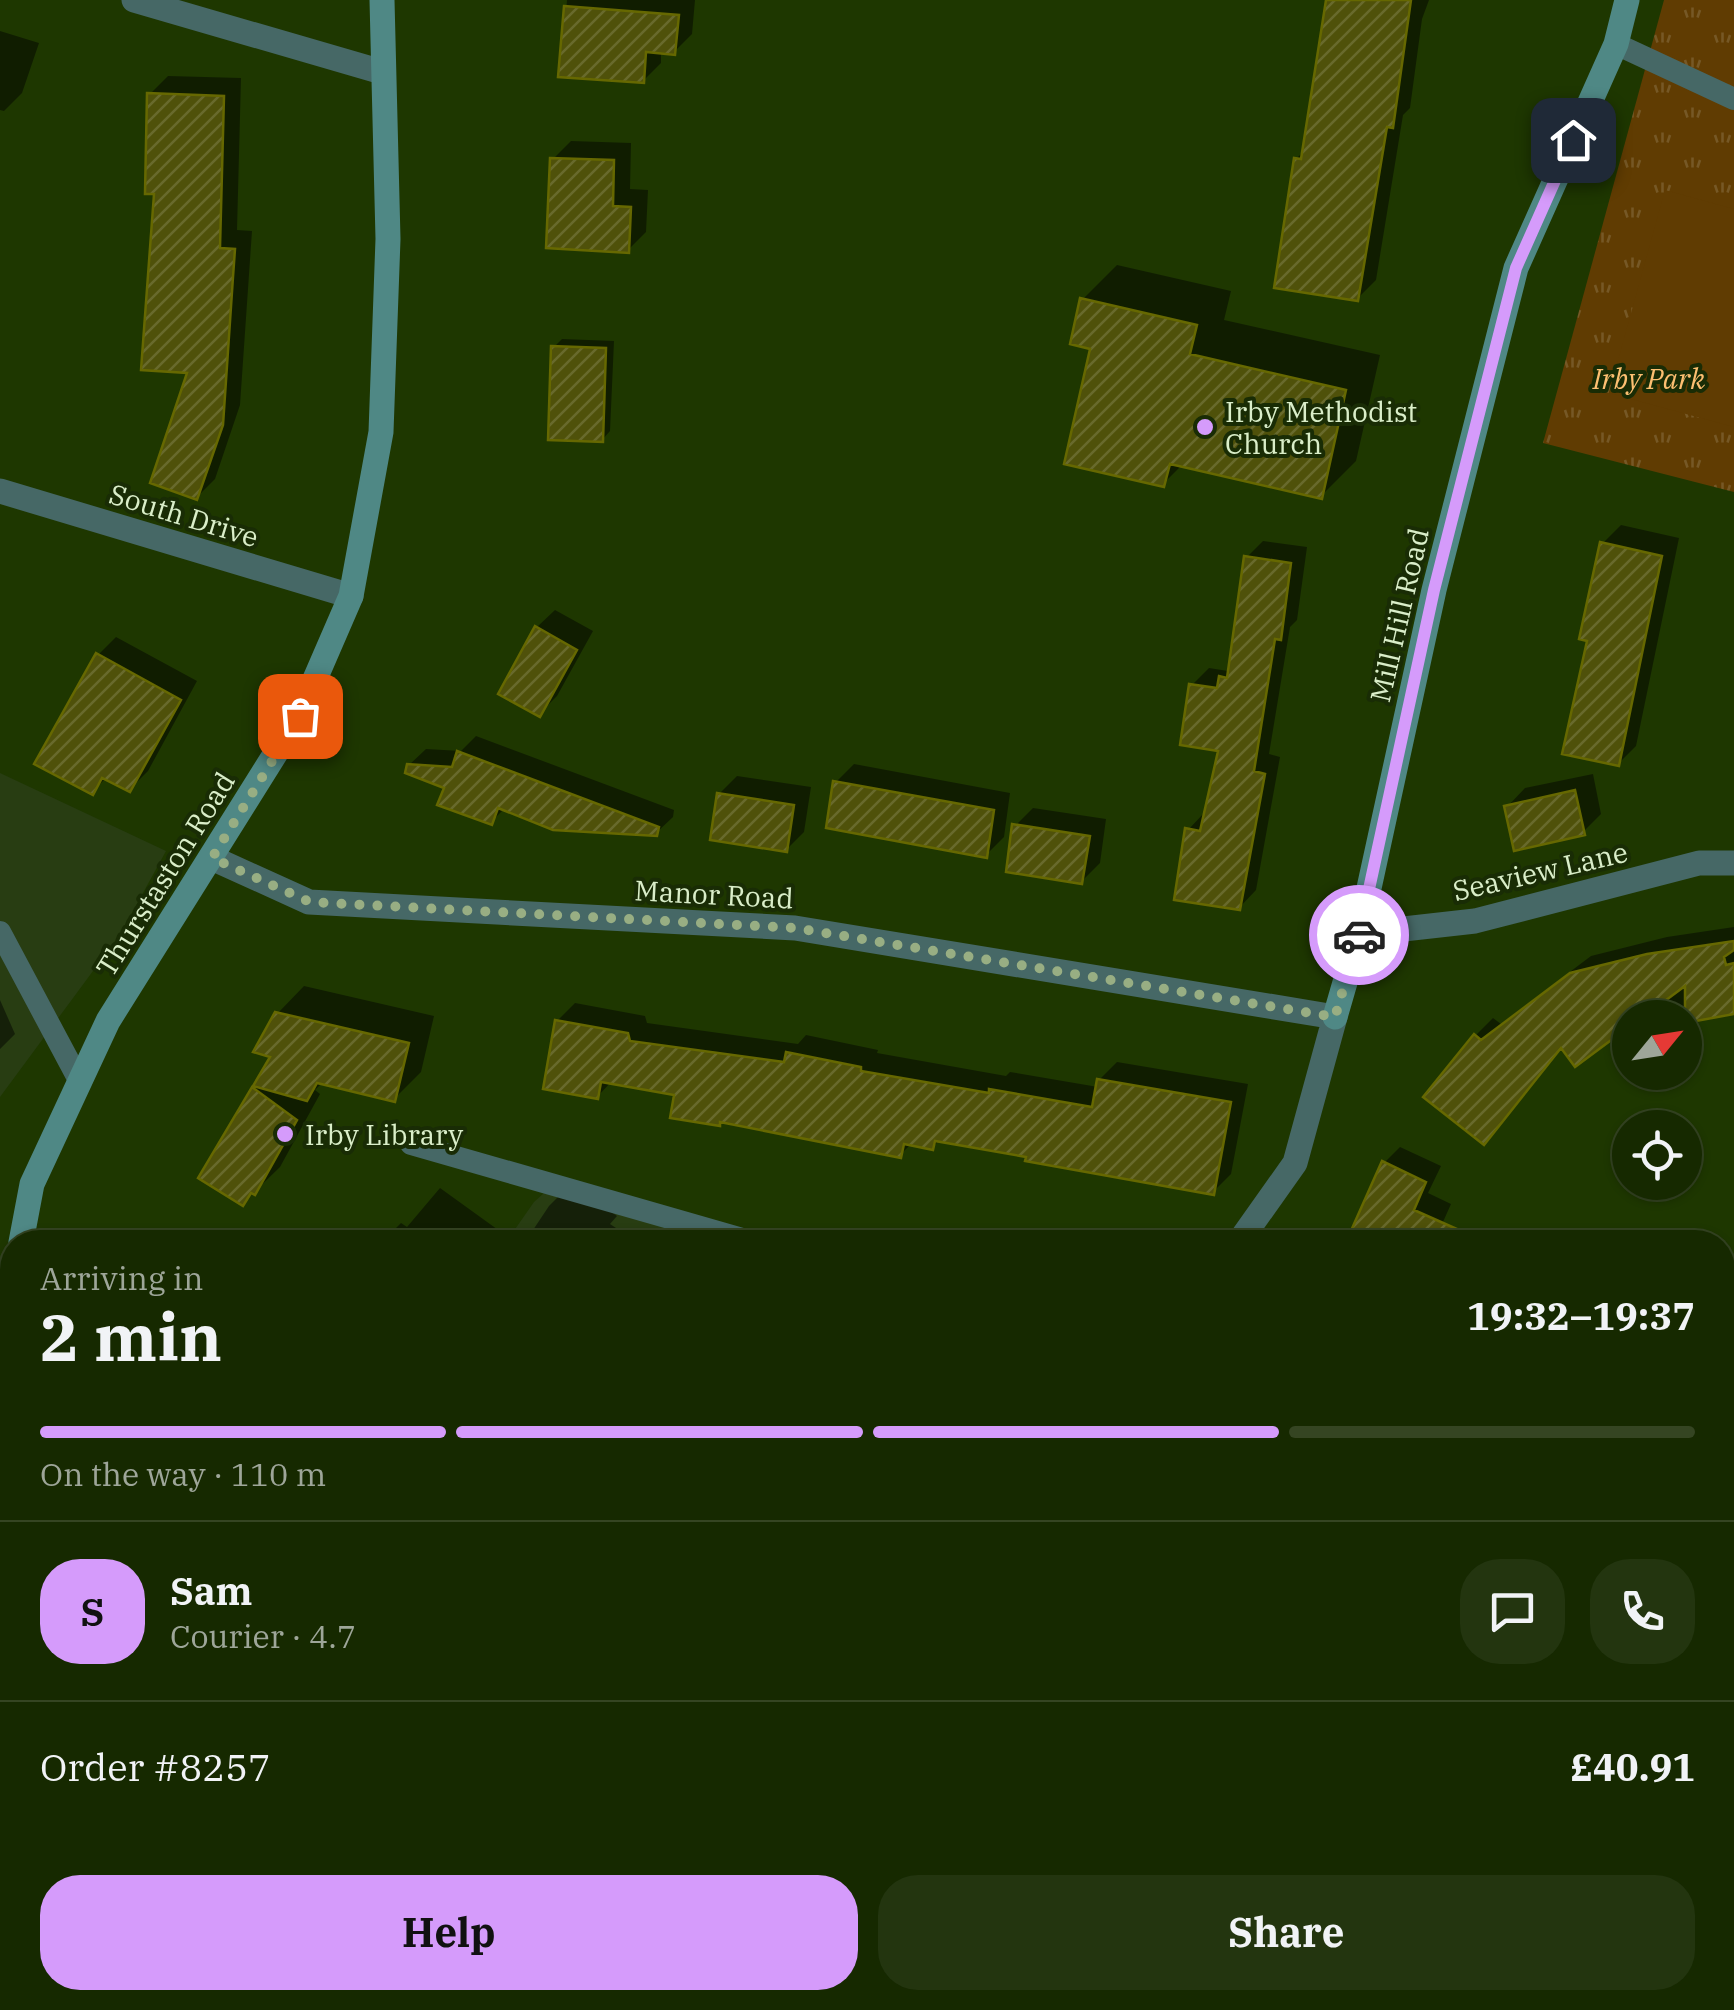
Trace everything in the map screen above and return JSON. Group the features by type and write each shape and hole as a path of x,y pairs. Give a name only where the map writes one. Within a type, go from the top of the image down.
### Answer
{"street":[{"path":"134,0 382,72"},
{"name":"Thurstaston Road","path":"24,1230 32,1184 108,1021 300,716 350,596 381,432 388,239 382,0"},
{"name":"Mill Hill Road","path":"1248,1230 1295,1163 1359,934 1434,590 1516,268 1616,44 1628,0"},
{"name":"South Drive","path":"0,491 350,596"},
{"name":"Manor Road","path":"212,858 310,902 795,928 1335,1017"},
{"name":"Seaview Lane","path":"1359,934 1476,922 1699,863 1734,863"}],"lane":[{"path":"1616,44 1734,99"},
{"path":"0,932 80,1082"},
{"path":"411,1144 711,1230"}],"shaded area":[{"path":"0,773 166,851 121,933 0,1097"},
{"path":"544,1193 679,1230 514,1230"}],"green space":[{"name":"Irby Park","path":"1664,0 1734,0 1734,492 1543,443"},
{"path":"1665,190 1734,209 1734,427 1609,393"}],"building":[{"path":"1326,0 1411,0 1393,128 1387,127 1358,301 1274,288 1294,158 1301,159"},
{"path":"564,6 679,15 675,55 646,52 644,83 558,77"},
{"path":"147,93 224,96 220,248 235,249 223,425 197,500 150,483 187,373 141,370 154,194 145,194"},
{"path":"550,158 614,160 613,206 631,207 629,253 546,248"},
{"name":"Irby Methodist Church","path":"1080,298 1197,325 1190,354 1346,390 1322,499 1170,464 1164,487 1064,464 1090,349 1070,344"},
{"path":"551,346 606,348 603,442 548,440"},
{"path":"1600,542 1662,556 1619,766 1562,754 1587,641 1579,639"},
{"path":"1244,556 1291,563 1281,640 1275,639 1254,771 1265,774 1240,910 1174,900 1185,828 1200,831 1218,751 1180,745 1189,684 1217,688 1219,676 1227,678"},
{"path":"535,626 577,650 540,717 498,694"},
{"path":"96,653 181,700 130,792 102,778 93,795 34,764"},
{"path":"457,751 659,827 657,836 553,830 498,808 492,825 437,805 444,788 405,773 407,764 452,767"},
{"path":"833,781 994,810 987,858 826,828"},
{"path":"1575,790 1585,835 1514,851 1504,806"},
{"path":"717,793 794,805 787,852 710,840"},
{"path":"1012,824 1090,836 1082,884 1006,872"},
{"path":"1734,941 1734,950 1724,957 1726,965 1734,963 1734,1014 1702,1020 1702,1000 1685,1000 1685,986 1666,1000 1612,1000 1612,1039 1575,1067 1561,1048 1484,1145 1423,1097 1474,1034 1481,1040 1570,973 1647,954"},
{"path":"275,1012 409,1043 395,1102 317,1083 307,1101 253,1086 270,1057 253,1052"},
{"path":"555,1020 628,1033 630,1041 784,1062 786,1052 861,1067 861,1071 1092,1107 1097,1079 1231,1102 1214,1195 935,1141 933,1150 904,1144 901,1158 720,1122 720,1126 670,1118 674,1095 601,1082 598,1099 543,1089"},
{"path":"252,1087 297,1120 255,1195 251,1193 243,1206 198,1178"},
{"path":"1382,1161 1426,1182 1414,1210 1459,1230 1351,1230"}],"way so far":[{"path":"300,716 212,858 310,902 795,928 1335,1017 1359,935"}],"place":[{"name":"Irby Methodist Church","path":"1205,427"},
{"name":"Irby Library","path":"285,1134"}],"route":[{"path":"1359,935 1434,590 1516,268 1573,140"}]}
